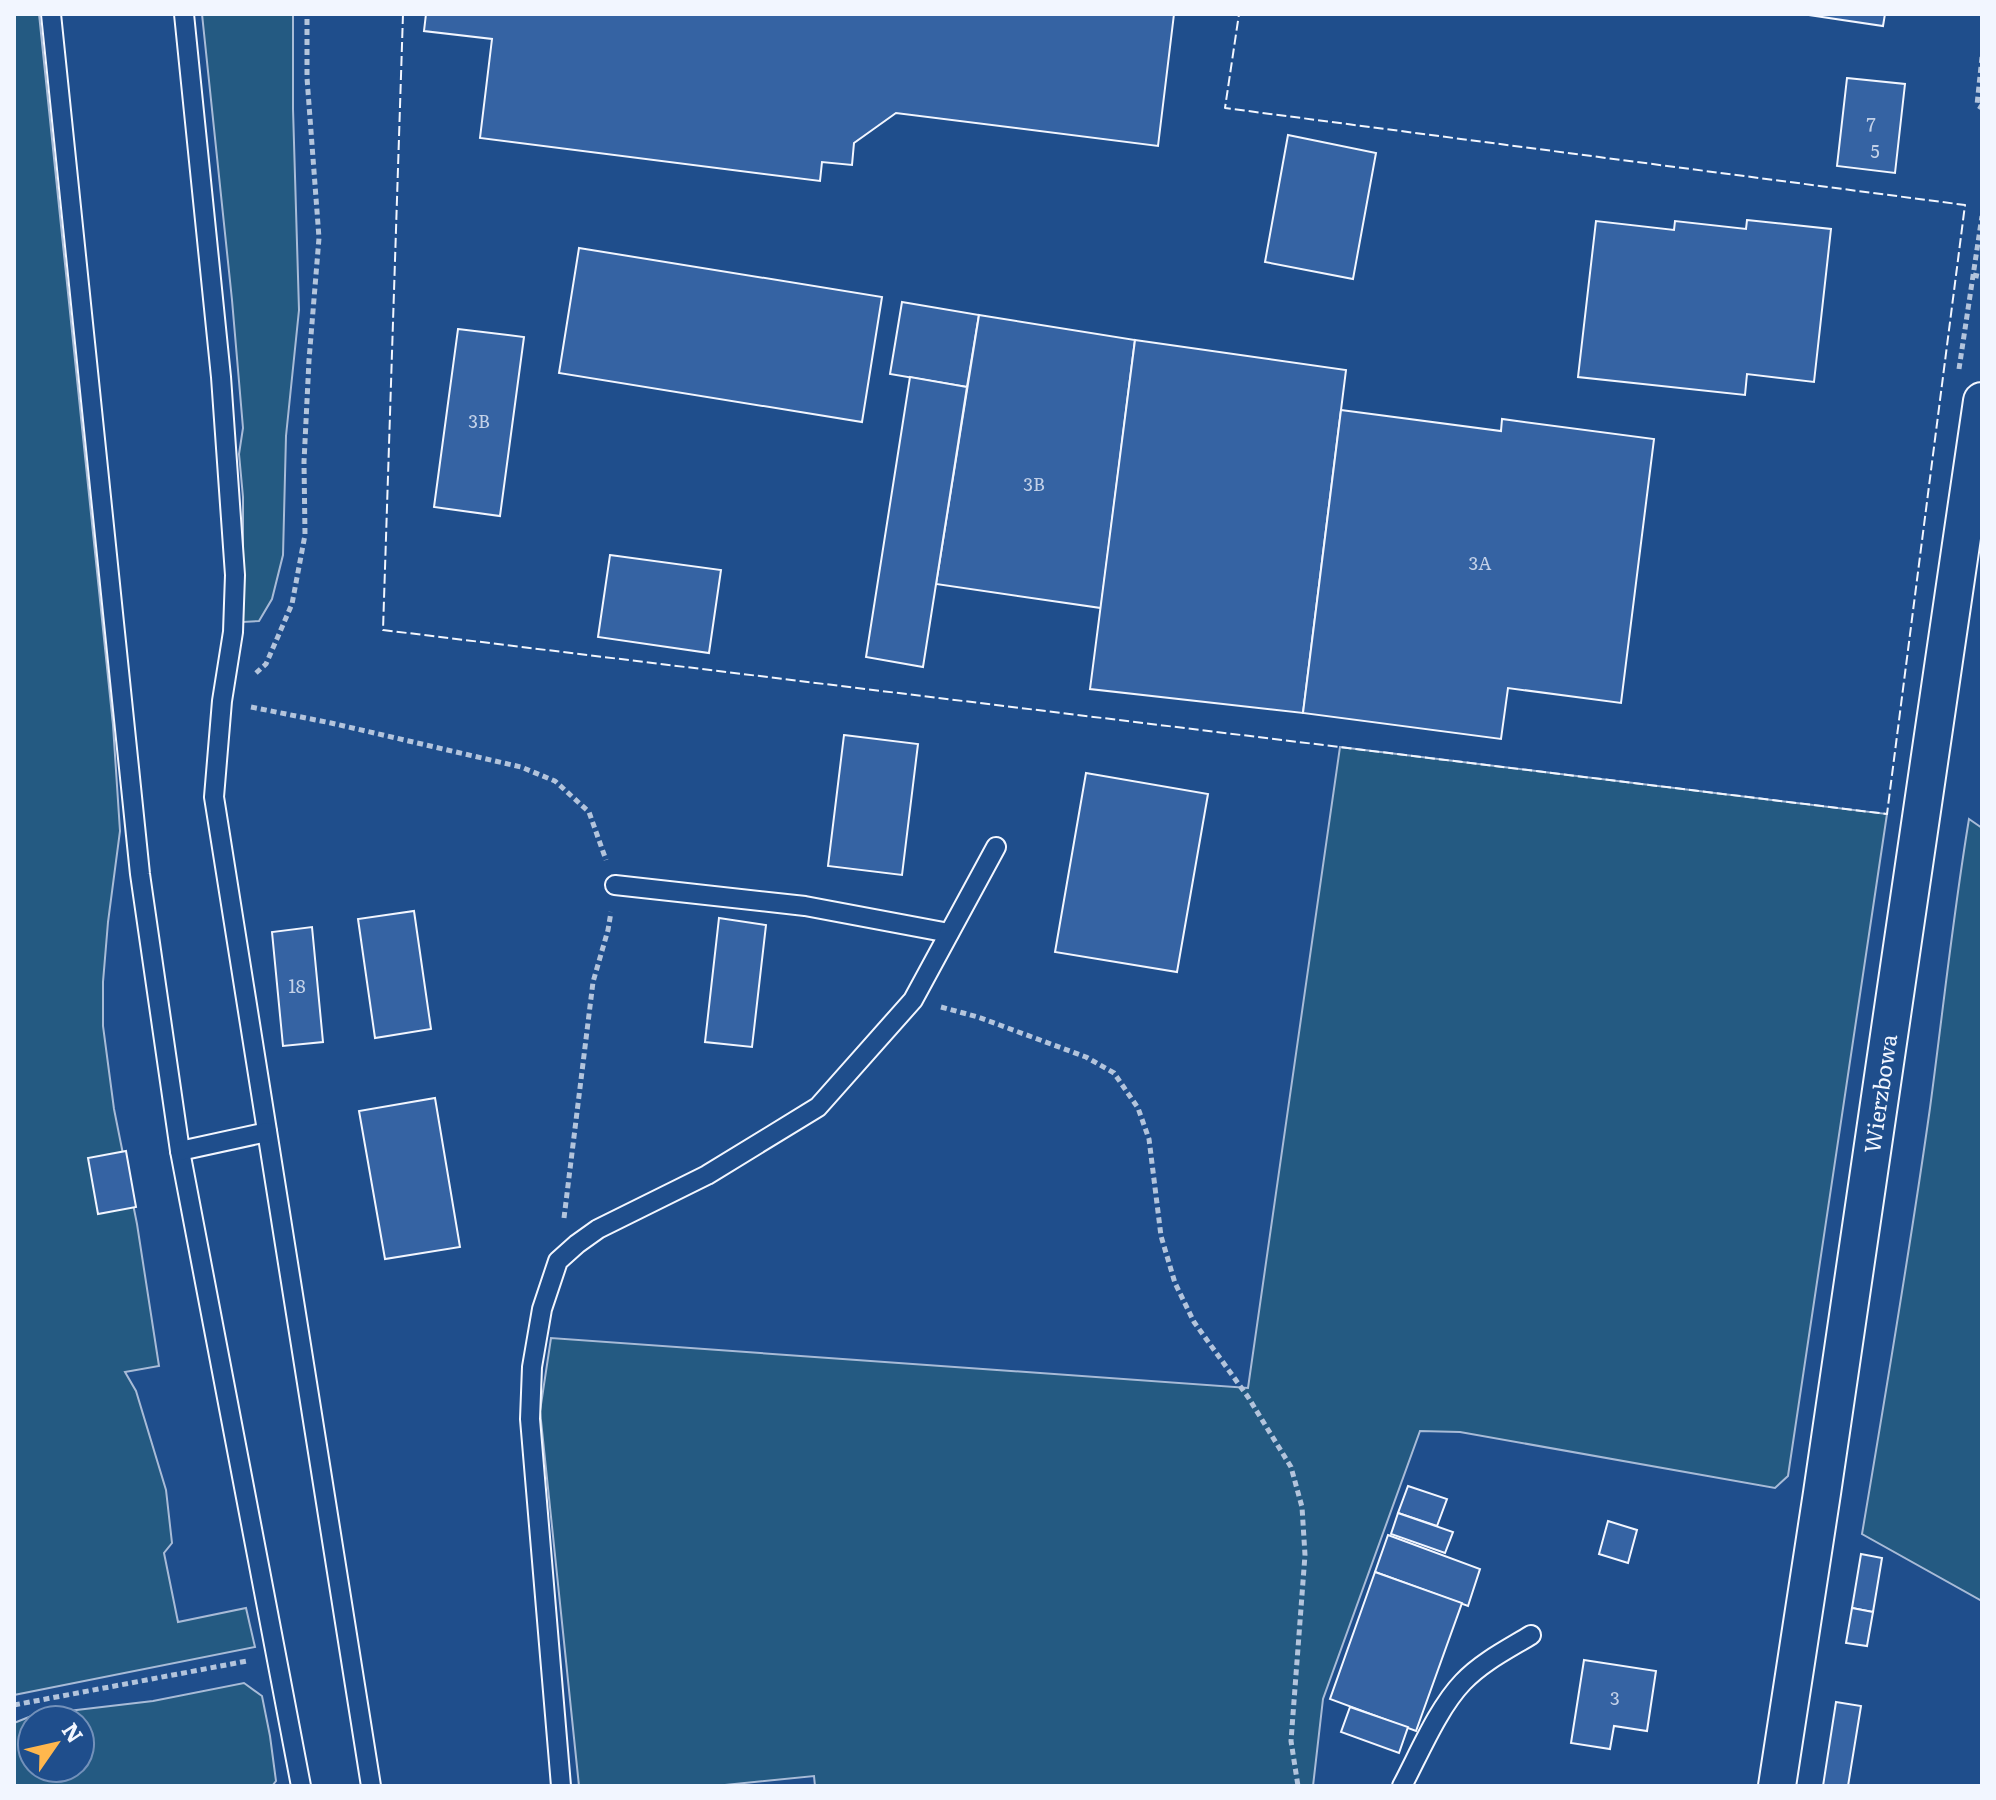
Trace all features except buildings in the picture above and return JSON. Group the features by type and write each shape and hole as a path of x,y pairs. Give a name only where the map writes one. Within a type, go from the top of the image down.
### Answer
{"street":[{"name":"Wierzbowa","path":"1777,1786 1982,401"}],"lane":[{"path":"51,14 140,874 180,1151 301,1786"},
{"path":"184,14 221,377 235,575 233,632 222,701 214,797 371,1786"},
{"path":"561,1786 530,1419 532,1367 542,1309 558,1261 598,1229 707,1175 818,1107 913,1000 996,847"},
{"path":"615,885 805,906 949,933"},
{"path":"180,1151 267,1132"},
{"path":"1402,1786 1446,1703 1463,1681 1531,1635"}],"path":[{"path":"222,701 266,664 292,604 305,535 304,448 319,238 307,78 307,14"},
{"path":"1982,57 1977,105 1982,108"},
{"path":"1973,275 1982,277"},
{"path":"222,701 521,767 555,781 589,812 615,885 608,930 593,982 558,1261"},
{"path":"913,1000 978,1017 1086,1057 1114,1073 1138,1108 1149,1139 1161,1236 1175,1283 1194,1322 1248,1397 1291,1467 1302,1507 1305,1555 1291,1741 1298,1786"},
{"path":"14,1705 275,1655"}],"shaded area":[{"path":"14,14 39,14 113,725 120,831 108,922 103,1026 114,1109 137,1224 159,1366 125,1372 136,1391 166,1490 172,1543 164,1553 178,1622 246,1608 255,1647 14,1695"},
{"path":"202,14 293,14 299,310 286,436 283,555 272,599 259,621 243,622 243,497 239,454 243,428"},
{"path":"1340,747 1887,814 1788,1476 1775,1488 1460,1432 1420,1431 1323,1699 1313,1786 815,1786 814,1776 715,1786 579,1786 540,1411 551,1338 1248,1388"},
{"path":"1969,819 1982,828 1982,1601 1862,1534 1930,1108"},
{"path":"244,1683 262,1696 276,1781 272,1786 14,1786 16,1722 16,1784 96,1784 96,1708 153,1701"}],"fence":[{"path":"403,14 383,630 1887,814 1965,205 1225,108 1239,14"}]}
